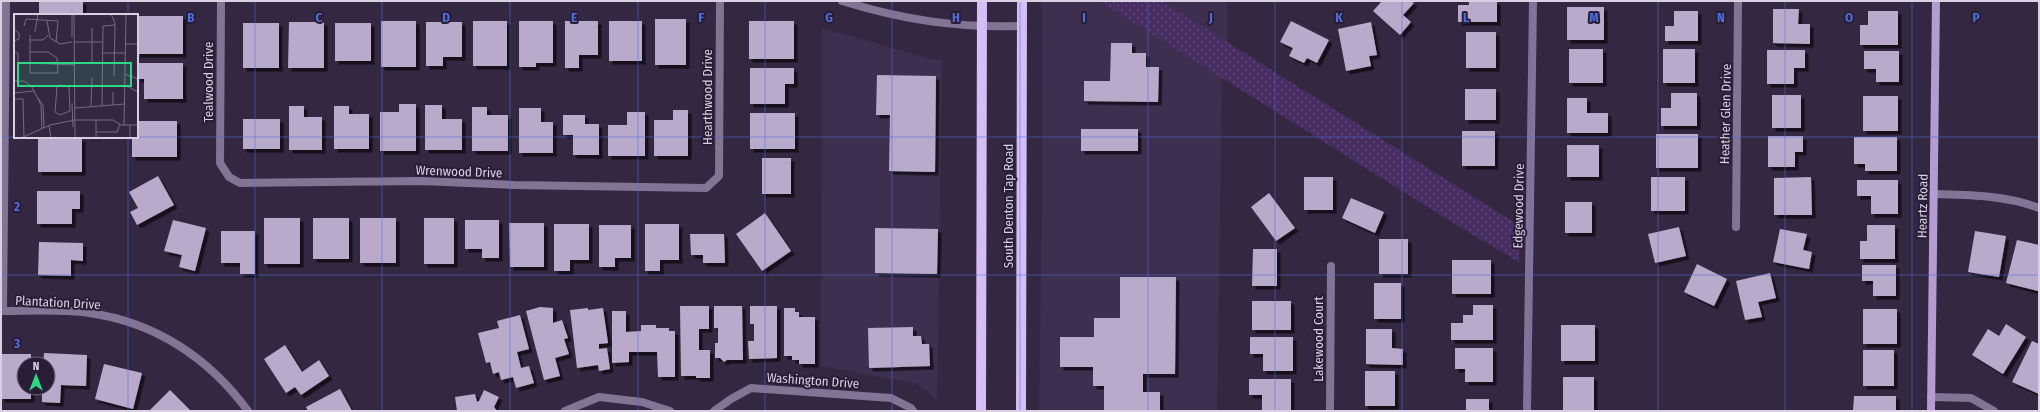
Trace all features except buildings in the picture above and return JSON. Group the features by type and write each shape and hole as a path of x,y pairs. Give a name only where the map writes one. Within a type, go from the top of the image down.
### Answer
{"main road":[{"name":"South Denton Tap Road","path":"981,411 982,1"},
{"name":"South Denton Tap Road","path":"1021,411 1022,1"}],"street":[{"name":"Tealwood Drive","path":"220,163 221,1"},
{"name":"Hearthwood Drive","path":"706,188 719,176 720,1"},
{"path":"842,1 918,21 982,27 1021,26"},
{"name":"Edgewood Drive","path":"1527,411 1533,1"},
{"name":"Heather Glen Drive","path":"1736,227 1738,1"},
{"name":"Heartz Road","path":"1931,411 1936,1"},
{"path":"2,311 5,2"},
{"name":"Wrenwood Drive","path":"220,163 228,177 240,183 421,181 514,185 706,188"},
{"path":"1934,194 1985,197 2027,203 2039,208"},
{"name":"Lakewood Court","path":"1330,411 1331,266"},
{"name":"Plantation Drive","path":"2,311 88,313 116,318 157,332 180,345 209,368 231,388 248,411"},
{"name":"Washington Drive","path":"714,410 751,388 891,398 911,408 913,411"},
{"path":"565,411 599,397 642,402 670,411"},
{"path":"1931,397 1971,398 1994,411"}],"shaded area":[{"path":"1042,1 1099,1 1222,77 1217,411 1039,411 1042,187"},
{"path":"1099,1 1162,1 1520,226 1519,262 1463,229"},
{"path":"1162,1 1227,1 1227,42"},
{"path":"822,28 931,59 942,60 937,399 917,384 821,366"}]}
